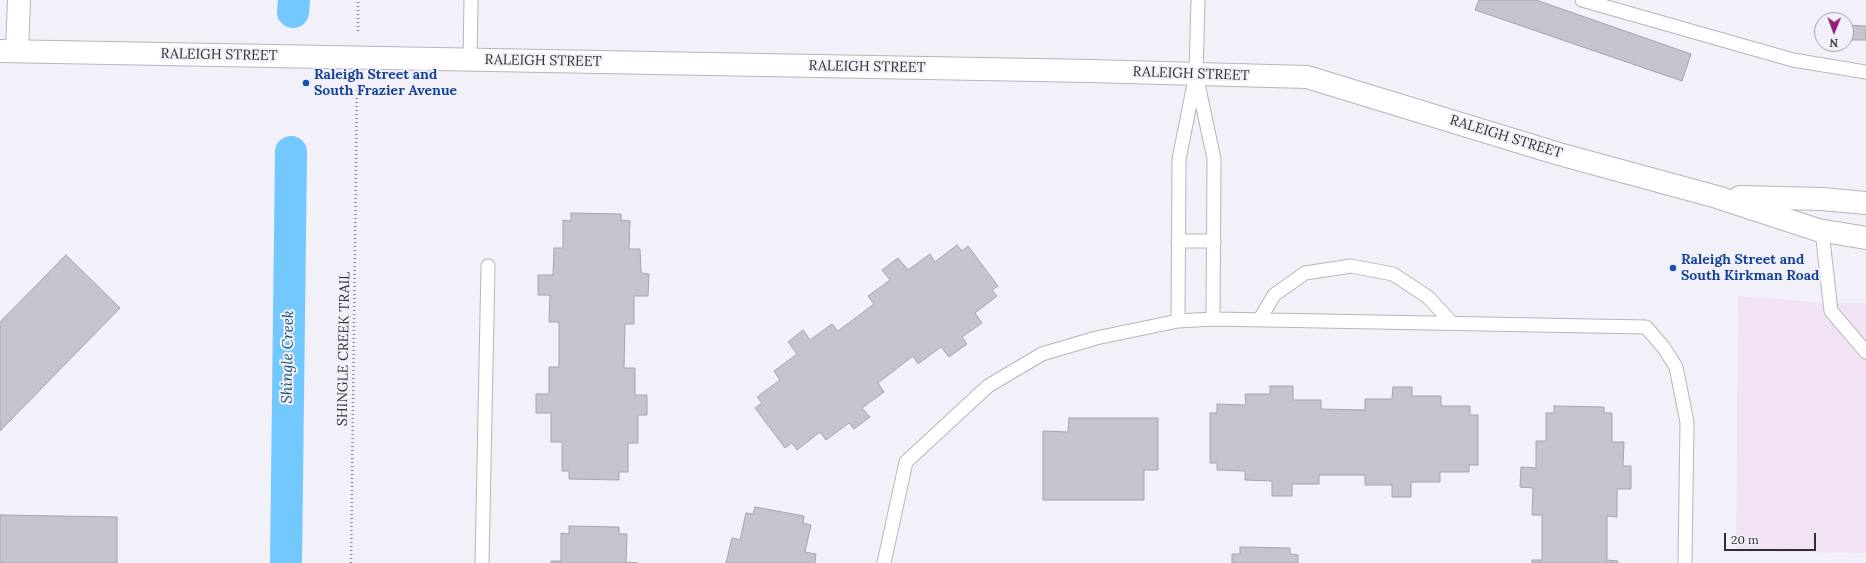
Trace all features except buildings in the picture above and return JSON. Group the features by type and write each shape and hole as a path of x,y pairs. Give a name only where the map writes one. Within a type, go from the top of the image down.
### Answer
{"street":[{"path":"9,51 19,0"},
{"name":"RALEIGH STREET","path":"9,51 1307,77 1559,154 1717,197 1822,231 1866,238"},
{"name":"RALEIGH STREET","path":"1717,197 1822,199 1866,203"}],"lane":[{"path":"470,60 471,0"},
{"path":"1178,321 1179,159 1196,74 1198,0"},
{"path":"1582,0 1792,60 1866,72"},
{"path":"1196,74 1214,159 1213,319"},
{"path":"1822,231 1831,311 1866,352"},
{"path":"1178,241 1214,241"},
{"path":"482,563 488,266"},
{"path":"1260,319 1274,295 1305,273 1351,266 1393,274 1428,297 1452,323"},
{"path":"884,563 906,462 988,386 1042,354 1096,338 1178,321 1213,319 1646,327 1664,348 1676,367 1686,422 1685,563"}],"path":[{"name":"SHINGLE CREEK TRAIL","path":"351,563 356,136"}],"shaded area":[{"path":"1738,296 1825,303 1866,303 1866,553 1736,551"}],"waterway":[{"name":"Shingle Creek","path":"293,12 294,0"},
{"name":"Shingle Creek","path":"286,563 291,152"}],"place":[{"name":"Raleigh Street and South Frazier Avenue","path":"306,83"},
{"name":"Raleigh Street and South Kirkman Road","path":"1673,268"}]}
